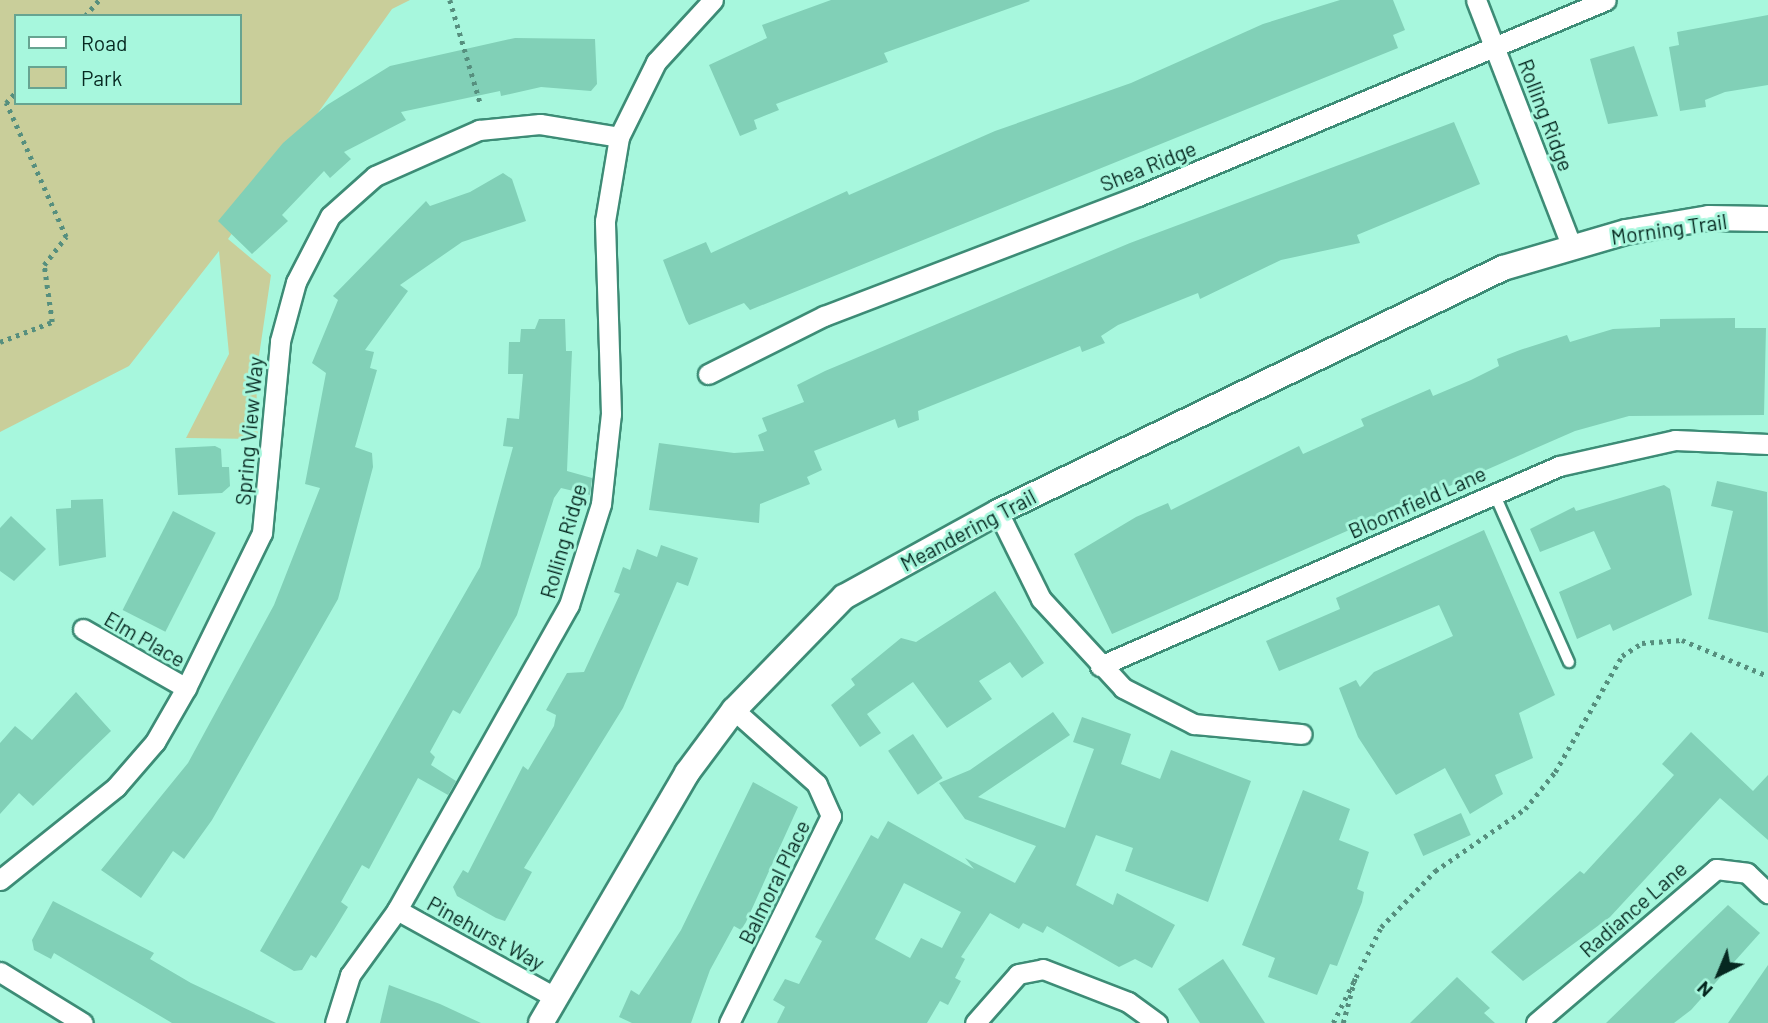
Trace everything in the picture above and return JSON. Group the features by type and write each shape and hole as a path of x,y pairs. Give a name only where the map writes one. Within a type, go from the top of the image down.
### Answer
{"street":[{"name":"Rolling Ridge","path":"335,1023 350,975 397,910 538,667 569,605 601,504 611,414 605,221 619,137 656,62 713,0"},
{"name":"Rolling Ridge","path":"1476,0 1572,247"},
{"name":"Shea Ridge","path":"708,374 824,316 1138,196 1606,0"},
{"name":"Spring View Way","path":"0,880 116,787 155,742 186,688 262,533 280,341 296,282 330,216 375,176 479,130 540,124 619,137"},
{"name":"Morning Trail","path":"1572,247 1709,219 1768,219"},
{"name":"Meandering Trail","path":"541,1023 554,996 687,773 734,709 844,597 998,512 1429,300 1572,247"},
{"name":"Bloomfield Lane","path":"1100,666 1494,493 1627,446 1675,440 1768,444"},
{"path":"998,512 1041,599 1123,688 1194,724 1302,734"},
{"name":"Elm Place","path":"83,629 186,688"},
{"name":"Balmoral Place","path":"729,1023 831,816 817,784 734,709"},
{"name":"Radiance Lane","path":"1536,1023 1716,869 1747,873 1768,893"},
{"name":"Pinehurst Way","path":"397,910 554,996"},
{"path":"975,1023 1018,974 1043,969 1128,1002 1157,1023"},
{"path":"0,972 83,1023"}],"lane":[{"path":"1494,493 1569,662"}],"path":[{"path":"87,14 99,0"},
{"path":"450,0 481,105"},
{"path":"0,342 52,322 44,265 66,237 6,103 14,94"},
{"path":"1333,1023 1360,960 1406,897 1525,809 1555,772 1622,656 1642,643 1682,640 1768,676"},
{"path":"1343,1023 1360,960"}],"green space":[{"path":"0,0 410,0 392,9 228,239 271,275 256,376 258,439 186,438 229,354 219,251 129,366 0,432"}],"building":[{"path":"831,0 1030,1 884,53 888,62 776,104 779,110 754,120 757,129 740,136 709,65 767,38 762,25"},
{"path":"1340,0 1393,0 1405,30 1393,35 1398,48 750,310 744,303 689,325 686,320 663,260 706,242 711,253 847,191 849,195 995,131 1131,83 1263,24"},
{"path":"1768,15 1768,85 1725,92 1705,100 1706,107 1680,111 1669,47 1679,45 1677,32"},
{"path":"515,38 595,39 597,84 591,91 541,87 501,96 500,91 401,112 406,120 344,152 351,159 330,178 324,171 282,215 288,221 252,254 218,221 283,143 327,105 390,66"},
{"path":"1634,46 1658,116 1608,124 1590,59"},
{"path":"1454,122 1480,184 1357,235 1360,243 1281,260 1200,299 1198,293 1118,325 1101,336 1105,343 1082,352 1080,346 918,411 919,420 898,428 895,419 814,451 822,470 807,477 810,484 760,504 759,523 649,510 659,443 734,453 764,451 758,435 767,431 762,418 804,402 797,385 825,371 1130,243"},
{"path":"503,173 512,179 526,221 462,242 400,285 408,291 365,350 374,352 370,368 377,370 355,447 372,453 373,467 338,599 212,820 184,859 173,851 141,898 101,870 188,763 274,605 320,488 305,484 326,373 312,363 338,300 333,296 426,201 430,206 470,192"},
{"path":"1735,318 1735,328 1766,328 1764,415 1629,416 1575,431 1112,634 1074,554 1136,517 1168,503 1171,510 1299,446 1303,454 1364,426 1361,419 1430,389 1433,396 1471,380 1499,366 1497,359 1520,350 1567,335 1570,342 1613,329 1660,327 1660,319"},
{"path":"539,319 565,319 566,351 572,351 567,471 592,478 590,495 561,488 554,498 517,615 460,714 453,710 430,752 435,757 431,765 456,781 448,795 418,778 369,869 362,865 341,902 348,907 334,930 316,958 311,955 302,970 294,971 260,951 480,567 513,447 503,446 507,418 519,419 523,374 508,374 509,342 520,342 521,329 535,329"},
{"path":"215,446 221,449 222,467 229,467 230,486 222,493 178,495 175,448"},
{"path":"1717,481 1767,492 1768,633 1708,619 1733,511 1711,506"},
{"path":"1664,485 1670,489 1692,595 1613,631 1610,624 1577,639 1559,592 1611,569 1594,531 1540,552 1530,529 1574,507 1576,511"},
{"path":"103,499 106,557 59,566 56,509 71,508 71,500"},
{"path":"173,511 216,533 165,632 123,610"},
{"path":"11,516 46,549 14,581 0,571 0,528"},
{"path":"1484,530 1555,695 1519,713 1533,758 1495,775 1503,794 1470,814 1445,768 1396,795 1358,737 1339,688 1356,680 1360,687 1374,672 1453,636 1439,605 1279,671 1266,641 1340,609 1336,598"},
{"path":"661,545 698,558 688,586 677,582 623,708 524,868 532,872 505,921 496,918 457,896 453,887 463,870 468,873 523,766 528,770 554,726 556,715 546,710 567,673 584,672 620,594 614,592 623,567 630,570 637,549 657,557"},
{"path":"995,591 1044,663 1022,678 1010,662 979,681 992,699 947,728 913,682 867,714 881,733 860,747 831,705 855,685 851,679 901,638 916,642"},
{"path":"76,692 111,731 33,806 19,793 0,814 0,743 15,726 32,740"},
{"path":"1053,712 1070,735 978,797 1065,828 1094,749 1073,742 1082,717 1131,734 1121,764 1160,779 1171,750 1251,781 1208,902 1125,871 1133,848 1096,835 1076,885 1113,905 1117,893 1175,925 1152,968 1135,959 1119,967 1047,926 1043,933 1023,923 1019,929 990,913 961,957 965,959 955,978 961,981 948,1005 940,1001 927,1023 777,1023 785,1007 773,1000 785,979 799,984 822,941 815,937 871,835 878,839 888,821 974,869 965,858 1015,883 1036,846 965,819 939,783 970,770","holes":["904,883 961,912 942,948 921,938 910,958 875,939"]},
{"path":"1691,732 1753,791 1768,775 1768,840 1720,798 1610,917 1523,981 1491,952 1580,871 1584,874 1640,813 1674,775 1662,764"},
{"path":"913,734 943,778 918,795 888,751"},
{"path":"753,782 798,807 746,922 741,930 734,926 710,970 691,1023 632,1023 619,1017 631,990 639,995 681,930"},
{"path":"1303,790 1350,809 1339,840 1369,852 1357,889 1364,892 1362,902 1337,966 1330,964 1317,995 1268,977 1275,958 1242,945"},
{"path":"1461,813 1471,835 1423,856 1413,834"},
{"path":"53,901 154,953 150,959 191,983 276,1023 172,1023 54,953 51,959 34,950 32,940"},
{"path":"1728,905 1760,933 1691,1010 1674,1023 1606,1023"},
{"path":"1223,959 1265,1023 1200,1023 1178,989"},
{"path":"1768,965 1768,1023 1728,1023"},
{"path":"1457,977 1490,1008 1484,1013 1495,1023 1410,1023"},
{"path":"389,985 440,1004 481,1023 380,1023"}]}
